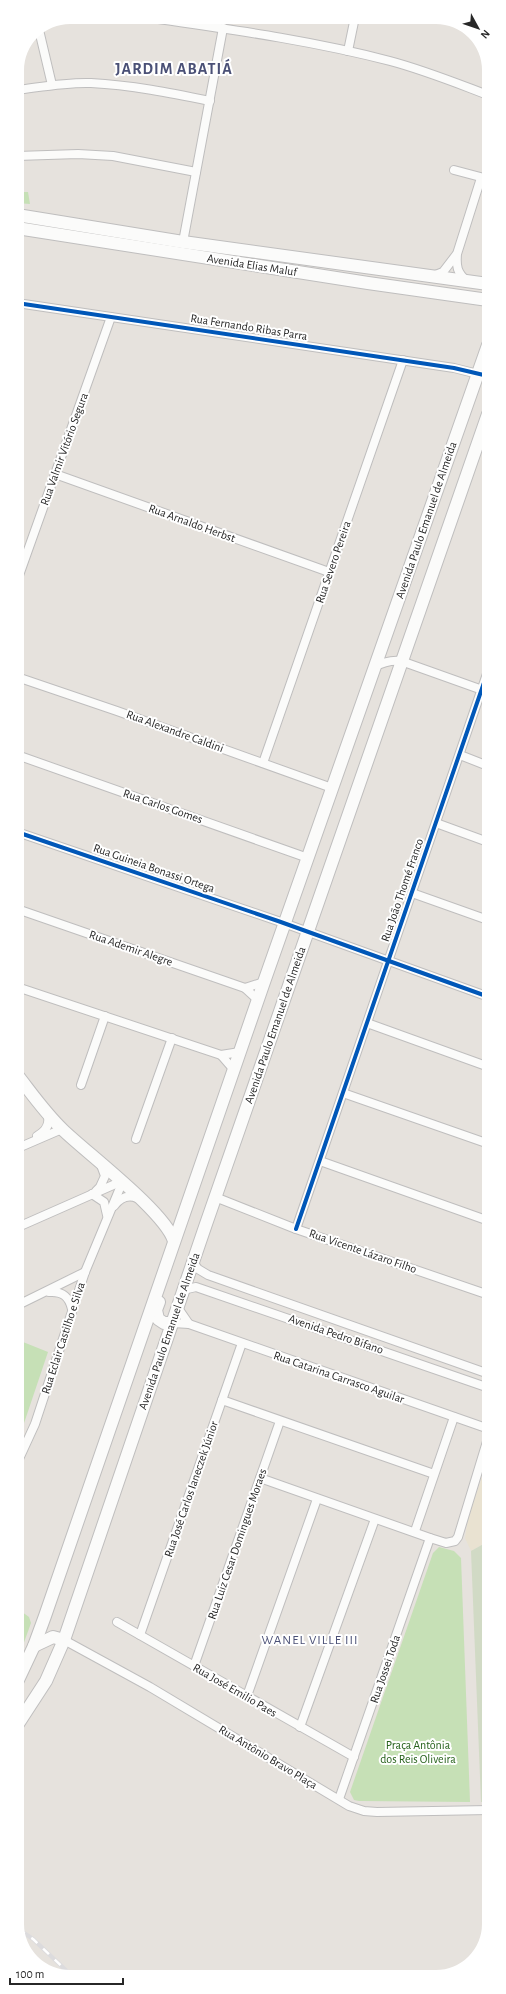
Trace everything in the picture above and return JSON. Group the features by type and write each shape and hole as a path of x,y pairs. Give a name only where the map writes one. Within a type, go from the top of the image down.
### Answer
{"main road":[{"name":"Avenida Elias Maluf","path":"24,216 184,242 482,283"},
{"name":"Avenida Elias Maluf","path":"24,229 368,283 482,299"},
{"path":"368,283 402,283 410,273"},
{"name":"Avenida Paulo Emanuel de Almeida","path":"24,1667 34,1646 374,667 482,378"},
{"name":"Avenida Paulo Emanuel de Almeida","path":"24,1715 46,1681 64,1640 215,1197 482,431"},
{"path":"24,1084 59,1126 157,1216 171,1234 174,1241"},
{"path":"157,1216 172,1221 180,1218 184,1213"},
{"path":"169,1257 167,1279 156,1314 161,1322 173,1323"},
{"path":"34,1646 53,1637 64,1640"}],"street":[{"path":"195,24 348,51 427,73 482,93"},
{"path":"348,51 354,24"},
{"path":"184,242 223,28"},
{"path":"40,35 52,85"},
{"path":"24,89 52,85 90,83 155,90 210,100"},
{"path":"24,156 78,154 113,156 196,172"},
{"path":"454,170 482,177"},
{"path":"467,282 459,273 456,265 457,254 482,186"},
{"path":"432,276 443,272 457,254"},
{"name":"Rua Fernando Ribas Parra","path":"24,303 403,360 454,368 482,375"},
{"name":"Rua Valmir Vitório Segura","path":"24,561 111,316"},
{"name":"Rua Severo Pereira","path":"263,763 403,360"},
{"name":"Rua Arnaldo Herbst","path":"55,474 329,572"},
{"path":"374,667 381,663 401,661 482,690"},
{"name":"Rua Alexandre Caldini","path":"24,679 332,788"},
{"name":"Rua João Thomé Franco","path":"296,1228 436,823 482,699"},
{"path":"460,755 482,764"},
{"name":"Rua Carlos Gomes","path":"24,757 308,858"},
{"path":"436,823 482,840"},
{"name":"Rua Guineia Bonassi Ortega","path":"24,834 285,923"},
{"path":"412,893 482,918"},
{"name":"Rua Ademir Alegre","path":"24,911 246,988 258,1000"},
{"name":"Avenida Paulo Emanuel de Almeida","path":"285,923 308,932"},
{"path":"308,932 482,995"},
{"path":"246,988 264,982"},
{"path":"24,988 221,1055 240,1052"},
{"path":"81,1085 105,1016"},
{"path":"367,1023 482,1064"},
{"path":"136,1139 172,1038"},
{"path":"221,1055 234,1070"},
{"path":"343,1093 482,1142"},
{"path":"45,1131 49,1118 46,1111"},
{"path":"27,1144 45,1131 59,1126"},
{"path":"24,1145 59,1126"},
{"path":"320,1161 482,1219"},
{"path":"92,1194 100,1187 105,1176 100,1164"},
{"path":"24,1224 121,1182"},
{"name":"Rua Eclair Castilho e Silva","path":"24,1444 35,1424 85,1272 121,1182"},
{"path":"92,1194 104,1202 108,1215"},
{"name":"Rua Eclair Castilho e Silva","path":"108,1215 115,1204 125,1196 131,1195 138,1198"},
{"name":"Rua Vicente Lázaro Filho","path":"215,1197 296,1228 482,1293"},
{"name":"Avenida Pedro Bifano","path":"193,1262 198,1268 208,1274 482,1372"},
{"path":"24,1302 85,1272"},
{"path":"46,1292 79,1290 78,1281 70,1280"},
{"name":"Avenida Pedro Bifano","path":"184,1290 196,1287 252,1305 482,1386"},
{"path":"252,1305 256,1291"},
{"path":"61,1292 68,1299 72,1310"},
{"path":"178,1308 189,1324"},
{"name":"Rua Catarina Carrasco Aguilar","path":"173,1323 189,1324 482,1427"},
{"name":"Rua José Carlos Ianeczek Júnior","path":"140,1635 242,1343"},
{"path":"222,1400 434,1474"},
{"path":"415,1532 454,1417"},
{"name":"Rua Luiz Cesar Domingues Moraes","path":"194,1666 280,1421"},
{"path":"260,1478 430,1538 446,1542 456,1541 482,1457"},
{"path":"246,1696 317,1499"},
{"path":"300,1727 375,1519"},
{"name":"Rua Jossei Toda","path":"339,1800 430,1538"},
{"name":"Rua José Emilio Paes","path":"117,1622 354,1757"},
{"name":"Rua Antônio Bravo Plaça","path":"64,1640 150,1687 349,1806 364,1811 482,1810"}],"shaded area":[{"path":"482,1477 482,1545 471,1551 465,1538 468,1519"}],"green space":[{"path":"24,192 28,192 30,204 24,204"},
{"path":"24,1342 48,1352 24,1423"},
{"path":"482,1545 482,1802 481,1802 471,1551"},
{"name":"Praça Antônia dos Reis Oliveira","path":"439,1547 454,1551 461,1558 470,1802 354,1800 350,1792 433,1553"},
{"path":"24,1613 29,1617 31,1623 24,1642"}],"railway":[{"path":"25,1934 33,1939 65,1970"}],"cycle path":[{"path":"24,304 454,368 482,375"},
{"path":"296,1229 482,688"},
{"path":"24,834 278,921 482,994"}],"district":[{"name":"JARDIM ABATIÁ","path":"174,68"},
{"name":"WANEL VILLE III","path":"310,1639"}]}
